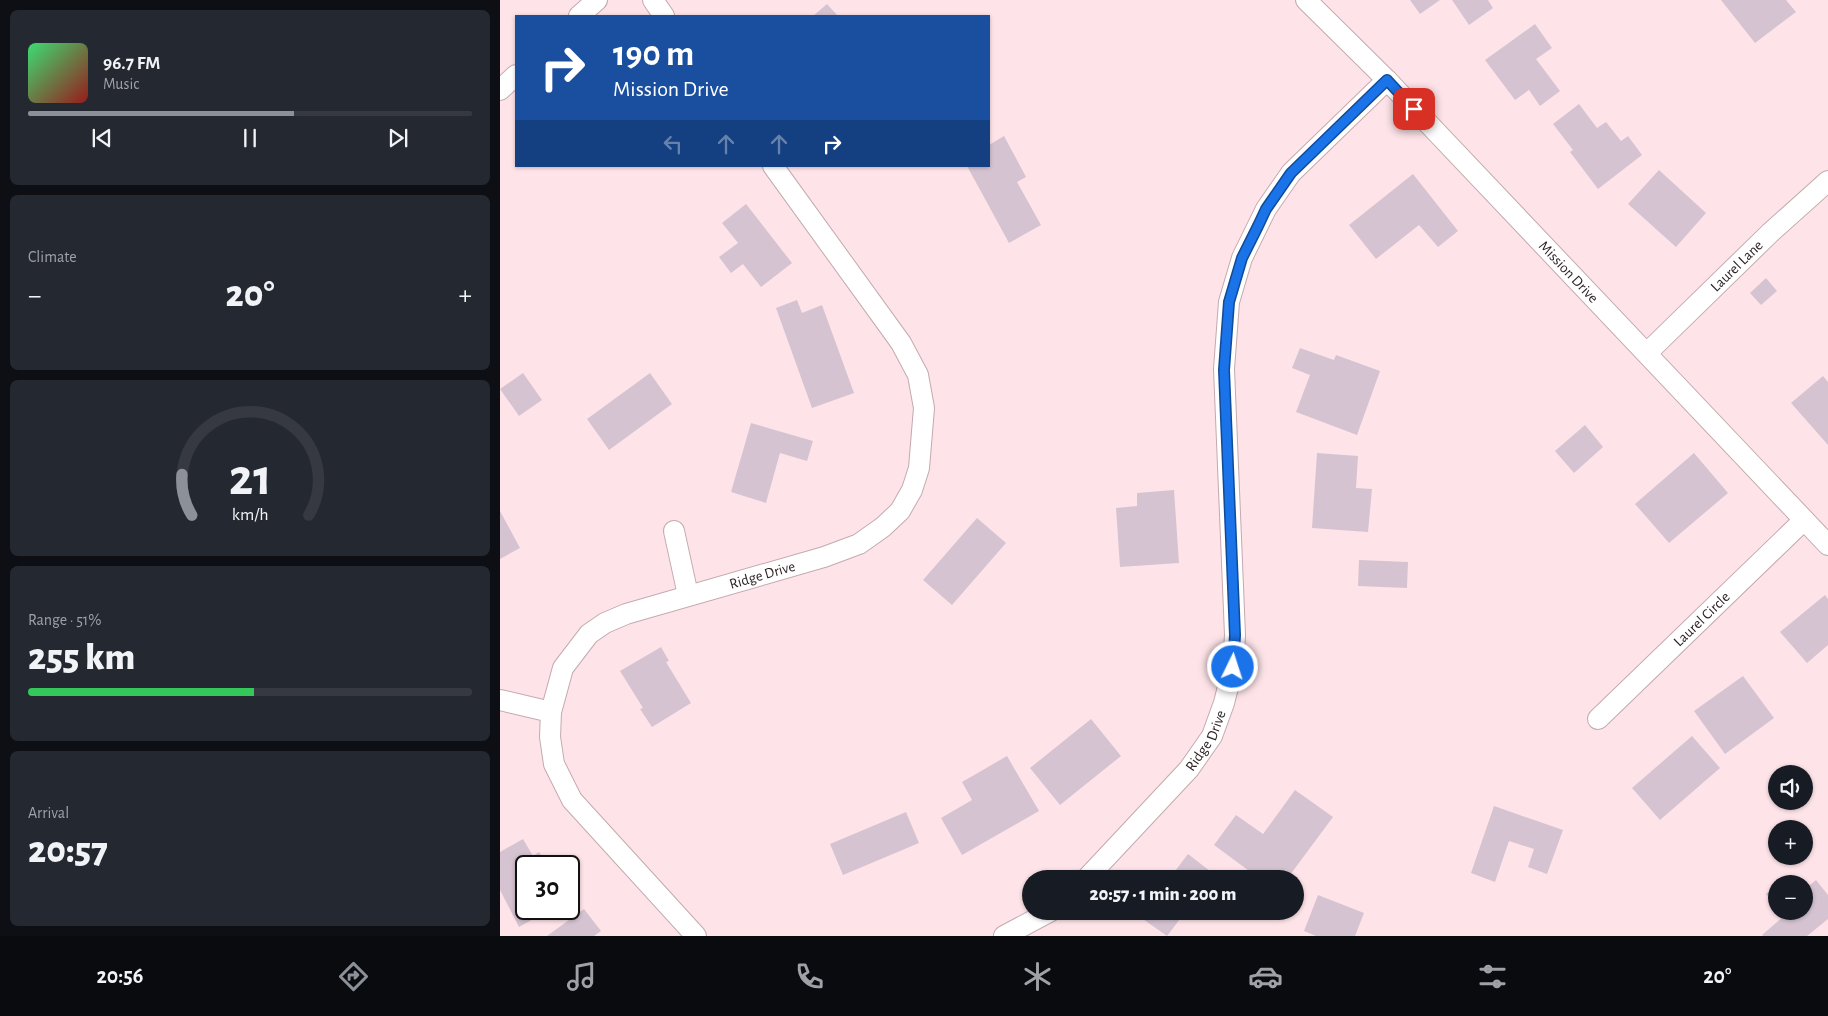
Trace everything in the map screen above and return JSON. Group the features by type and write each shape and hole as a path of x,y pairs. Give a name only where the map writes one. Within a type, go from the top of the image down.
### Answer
{"street":[{"path":"580,15 597,0"},
{"path":"653,0 663,15"},
{"name":"Mission Drive","path":"1306,0 1387,80 1648,353 1828,545"},
{"path":"500,90 515,76"},
{"name":"Ridge Drive","path":"1094,870 1189,768 1212,736 1229,685 1233,667 1235,635 1224,370 1229,302 1242,258 1266,209 1291,173 1387,80"},
{"name":"Ridge Drive","path":"696,936 572,800 554,764 550,737 550,712 563,668 589,634 605,623 626,614 824,557 859,544 883,527 900,511 912,490 919,468 924,408 918,375 901,343 775,167"},
{"name":"Laurel Lane","path":"1648,353 1770,233 1828,181"},
{"name":"Laurel Circle","path":"1598,719 1804,520"},
{"path":"674,531 688,595"},
{"path":"500,700 550,712"},
{"path":"1004,936 1033,920"}],"building":[{"path":"1410,0 1440,0 1420,14"},
{"path":"1452,0 1488,0 1493,8 1469,25"},
{"path":"1721,0 1786,0 1796,12 1755,43"},
{"path":"827,4 837,15 814,15"},
{"path":"1535,24 1552,48 1536,59 1560,91 1540,106 1529,90 1515,100 1485,60"},
{"path":"1579,104 1597,128 1606,122 1621,141 1628,136 1642,155 1598,189 1570,152 1573,150 1553,124"},
{"path":"1004,136 1026,177 1017,182 1041,225 1009,243 968,167 990,167 990,144"},
{"path":"1659,170 1706,213 1676,247 1628,204"},
{"path":"1413,174 1458,231 1438,247 1419,225 1376,259 1349,225"},
{"path":"746,204 792,263 761,287 743,264 731,273 719,257 738,243 722,223"},
{"path":"1766,278 1777,291 1761,305 1750,293"},
{"path":"797,300 802,313 822,305 854,393 812,408 776,308"},
{"path":"1300,348 1334,360 1336,355 1380,371 1357,435 1296,412 1310,375 1292,368"},
{"path":"523,373 542,400 519,416 500,389"},
{"path":"650,373 672,404 609,450 587,419"},
{"path":"1823,376 1828,382 1828,445 1791,403"},
{"path":"751,423 813,441 807,461 780,453 766,503 731,492"},
{"path":"1585,425 1603,447 1574,473 1555,451"},
{"path":"1317,453 1358,456 1356,488 1372,489 1368,532 1312,528"},
{"path":"1694,453 1728,493 1669,543 1635,504"},
{"path":"1174,490 1179,563 1120,567 1116,508 1137,506 1137,493"},
{"path":"500,511 520,548 500,559"},
{"path":"977,518 1006,543 952,605 923,580"},
{"path":"1359,560 1408,562 1407,588 1358,586"},
{"path":"1825,595 1828,599 1828,645 1807,663 1780,632"},
{"path":"661,647 669,661 666,662 691,703 652,727 640,709 643,708 620,671"},
{"path":"1743,676 1774,718 1725,754 1694,711"},
{"path":"1091,719 1121,756 1060,805 1030,768"},
{"path":"1692,736 1720,768 1660,820 1632,788"},
{"path":"1007,756 1039,811 962,855 941,818 972,800 962,782"},
{"path":"1295,790 1333,817 1294,870 1248,870 1214,845 1236,815 1263,834"},
{"path":"1494,806 1563,830 1547,874 1528,867 1534,849 1509,841 1495,882 1471,873"},
{"path":"906,812 919,843 843,875 830,844"},
{"path":"523,839 532,855 515,855 515,919 500,890 500,852"},
{"path":"1188,854 1209,870 1176,870"},
{"path":"1816,880 1828,895 1828,919 1807,936 1763,936 1779,920 1813,920 1813,882"},
{"path":"1318,895 1364,913 1355,936 1316,936 1304,931"},
{"path":"584,909 601,931 594,936 547,936 569,920 580,920 580,912"},
{"path":"515,920 531,920 519,927"},
{"path":"1144,920 1179,920 1167,936"}],"route":[{"path":"1233,667 1235,635 1224,370 1229,302 1242,258 1266,209 1291,173 1327,136 1387,80 1414,109"}]}
